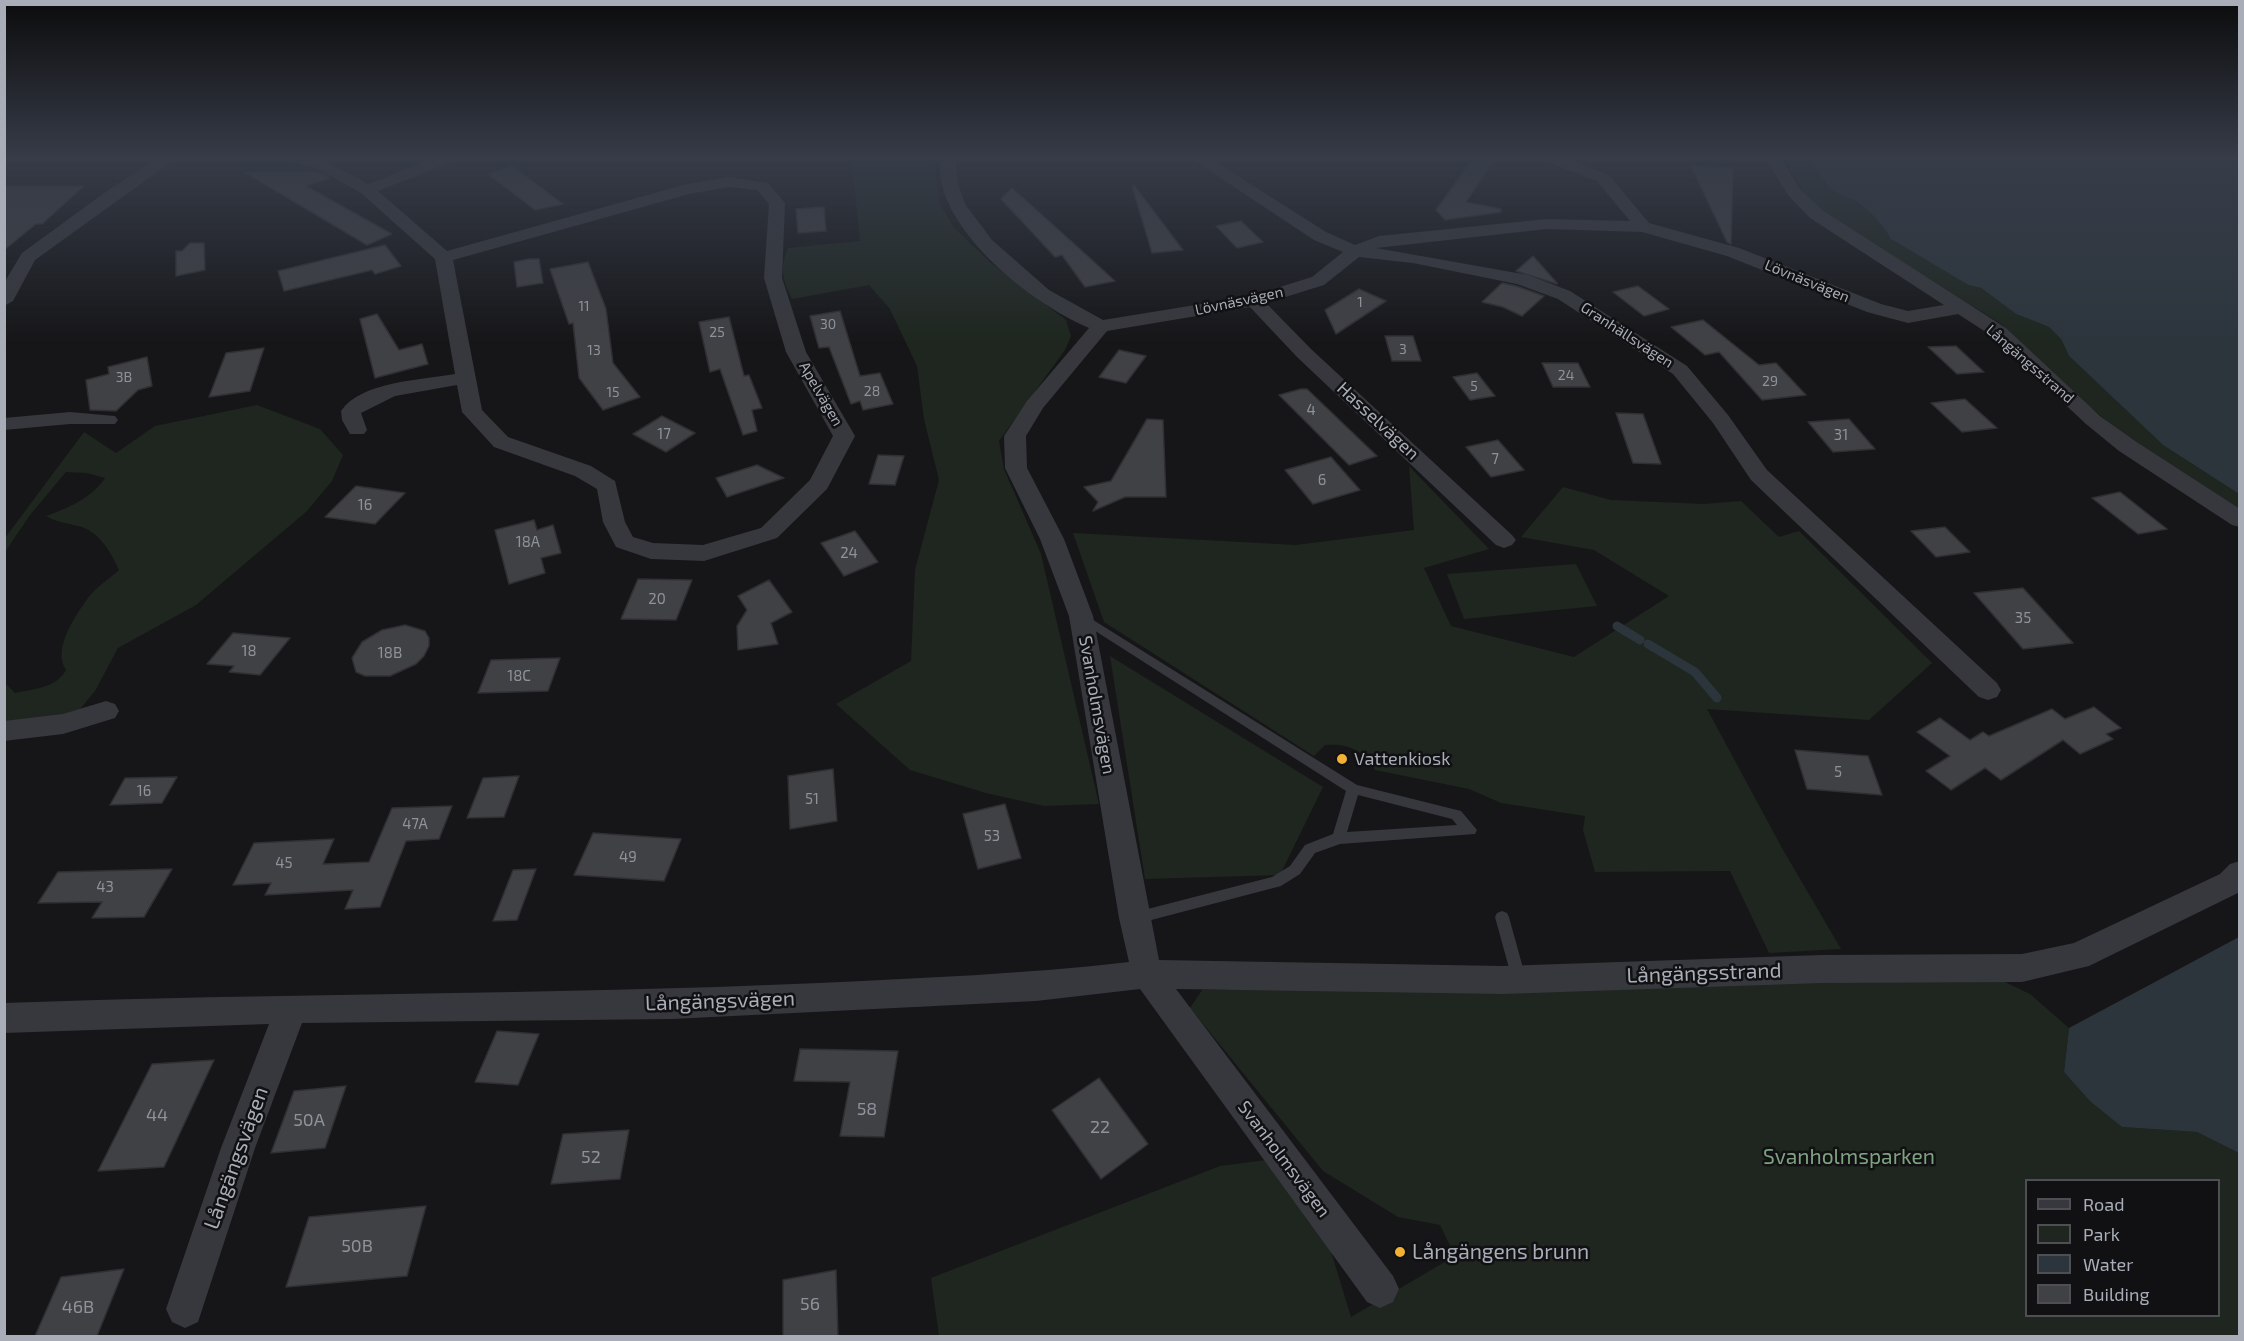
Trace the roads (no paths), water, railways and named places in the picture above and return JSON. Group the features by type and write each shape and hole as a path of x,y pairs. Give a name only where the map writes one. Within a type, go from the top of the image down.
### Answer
{"street":[{"path":"4,301 28,257 78,220"},
{"path":"402,220 444,256"},
{"name":"Apelvägen","path":"576,220 444,256 472,412 501,442 583,471 607,486 614,522 624,542 651,551 704,553 769,533 819,484 844,436 796,352 773,278 776,220"},
{"path":"967,220 985,242 1041,294 1078,318 1101,326"},
{"name":"Granhällsvägen","path":"1294,220 1320,236 1354,251 1413,258 1522,279 1564,295 1680,370 1721,419 1759,475 1988,690"},
{"path":"1636,220 1642,227"},
{"name":"Långängsstrand","path":"1824,220 1958,308 1999,332 2093,420 2127,446 2240,520"},
{"name":"Lövnäsvägen","path":"1101,326 1254,301 1318,281 1354,251 1379,241 1547,224 1642,227 1732,252 1874,308 1908,317 1958,308"},
{"name":"Hasselvägen","path":"1254,301 1304,353 1504,540"},
{"name":"Svanholmsvägen","path":"1101,326 1034,405 1016,436 1016,468 1052,539 1081,616 1134,918 1147,974 1380,1289"},
{"path":"357,430 351,411 360,402 379,394 467,377"},
{"path":"4,424 70,418 108,420"},
{"path":"4,731 63,724 106,711"},
{"name":"Långängsstrand","path":"1147,974 1519,979 1839,968 2022,969 2078,956 2230,883 2240,873"},
{"name":"Långängsvägen","path":"4,1018 291,1009 672,1004 1036,987 1147,974"},
{"name":"Långängsvägen","path":"185,1309 238,1148 291,1009"}],"lane":[{"path":"1081,616 1353,789 1456,815 1470,830 1339,838 1310,849 1295,870 1276,882 1134,918"},
{"path":"1339,838 1353,789"},
{"path":"1502,917 1519,979"}],"water":[{"path":"1877,220 2239,220 2239,494 2163,445 2069,356 2061,339 2049,327 2016,314 1981,288 1968,285 1891,239"},
{"path":"2239,937 2239,1153 2197,1132 2122,1127 2090,1101 2064,1072 2069,1028"}],"waterway":[{"path":"1617,626 1640,640"},
{"path":"1648,644 1695,672 1717,698"}],"place":[{"name":"Vattenkiosk","path":"1342,759"},
{"name":"Långängens brunn","path":"1400,1252"}],"park label":[{"name":"Svanholmsparken","path":"1849,1157"}]}
